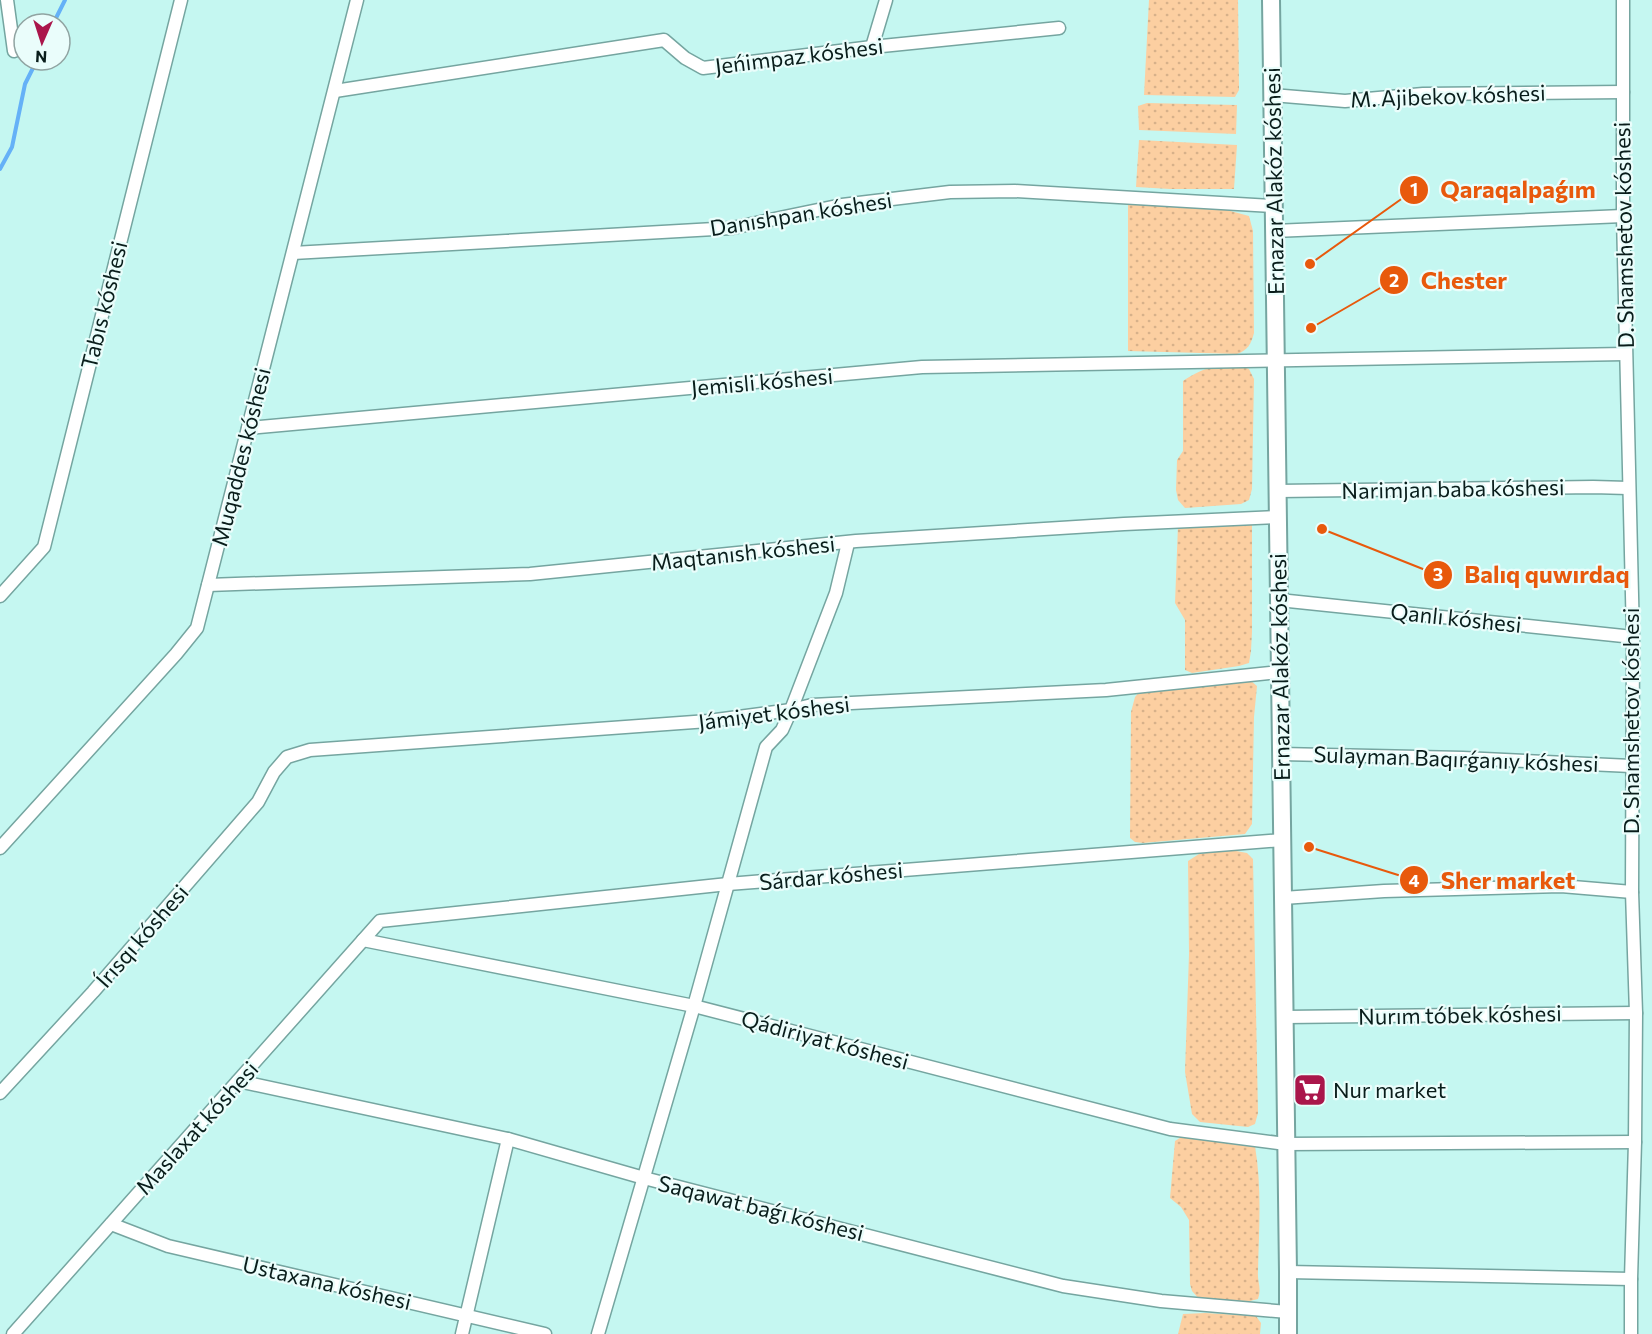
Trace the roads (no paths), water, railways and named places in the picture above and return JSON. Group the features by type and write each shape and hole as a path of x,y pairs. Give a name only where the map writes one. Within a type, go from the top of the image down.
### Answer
{"main road":[{"name":"Ernazar Alakóz kóshesi","path":"1271,0 1288,1334"}],"street":[{"path":"7,0 12,36"},
{"name":"Tabıs kóshesi","path":"0,596 44,547 181,0"},
{"name":"Muqaddes kóshesi","path":"0,848 197,628 357,0"},
{"path":"872,46 886,0"},
{"name":"D. Shamshetov kóshesi","path":"1623,0 1623,216 1633,637 1632,892 1636,1012 1631,1334"},
{"name":"Jeńimpaz kóshesi","path":"335,91 664,40 685,58 703,68 872,46 1059,28"},
{"name":"M. Ajibekov kóshesi","path":"1272,95 1345,101 1423,93 1623,92"},
{"name":"Danıshpan kóshesi","path":"293,253 732,228 842,205 950,192 1026,191 1273,206"},
{"path":"1274,231 1623,216"},
{"name":"Jemisli kóshesi","path":"248,428 922,367 1625,354"},
{"name":"Narimjan baba kóshesi","path":"1278,492 1628,488"},
{"name":"Maqtanısh kóshesi","path":"208,585 530,573 856,541 1278,517"},
{"path":"598,1334 694,1006 766,747 782,730 791,710 836,593 848,543"},
{"name":"Qanlı kóshesi","path":"1279,600 1633,637"},
{"name":"Jámiyet kóshesi","path":"274,772 287,757 310,750 708,721 812,705 1106,690 1280,672"},
{"name":"Sulayman Baqırǵanıy kóshesi","path":"1281,754 1463,758 1631,766"},
{"name":"Írısqı kóshesi","path":"0,1093 93,992 258,802 274,772"},
{"name":"Sárdar kóshesi","path":"380,921 728,884 1282,840"},
{"path":"1283,898 1384,891 1561,886 1632,892"},
{"name":"Maslaxat kóshesi","path":"13,1334 380,921"},
{"name":"Qádiriyat kóshesi","path":"363,940 694,1006 1170,1129 1286,1144 1635,1142"},
{"name":"Nurım tóbek kóshesi","path":"1285,1017 1636,1012"},
{"name":"Saqawat baǵı kóshesi","path":"238,1082 508,1139 644,1178 1063,1286 1161,1301 1288,1312"},
{"path":"462,1334 508,1139"},
{"name":"Ustaxana kóshesi","path":"111,1224 168,1246 545,1334"},
{"path":"1288,1272 1631,1279"}],"waterway":[{"path":"59,12 65,0"},
{"path":"0,169 12,147 25,84 31,72"}],"place":[{"name":"Qaraqalpaǵım","path":"1310,264"},
{"name":"Chester","path":"1311,328"},
{"name":"Balıq quwırdaq","path":"1322,529"},
{"name":"Sher market","path":"1309,847"},
{"name":"Nur market","path":"1310,1090"}]}
